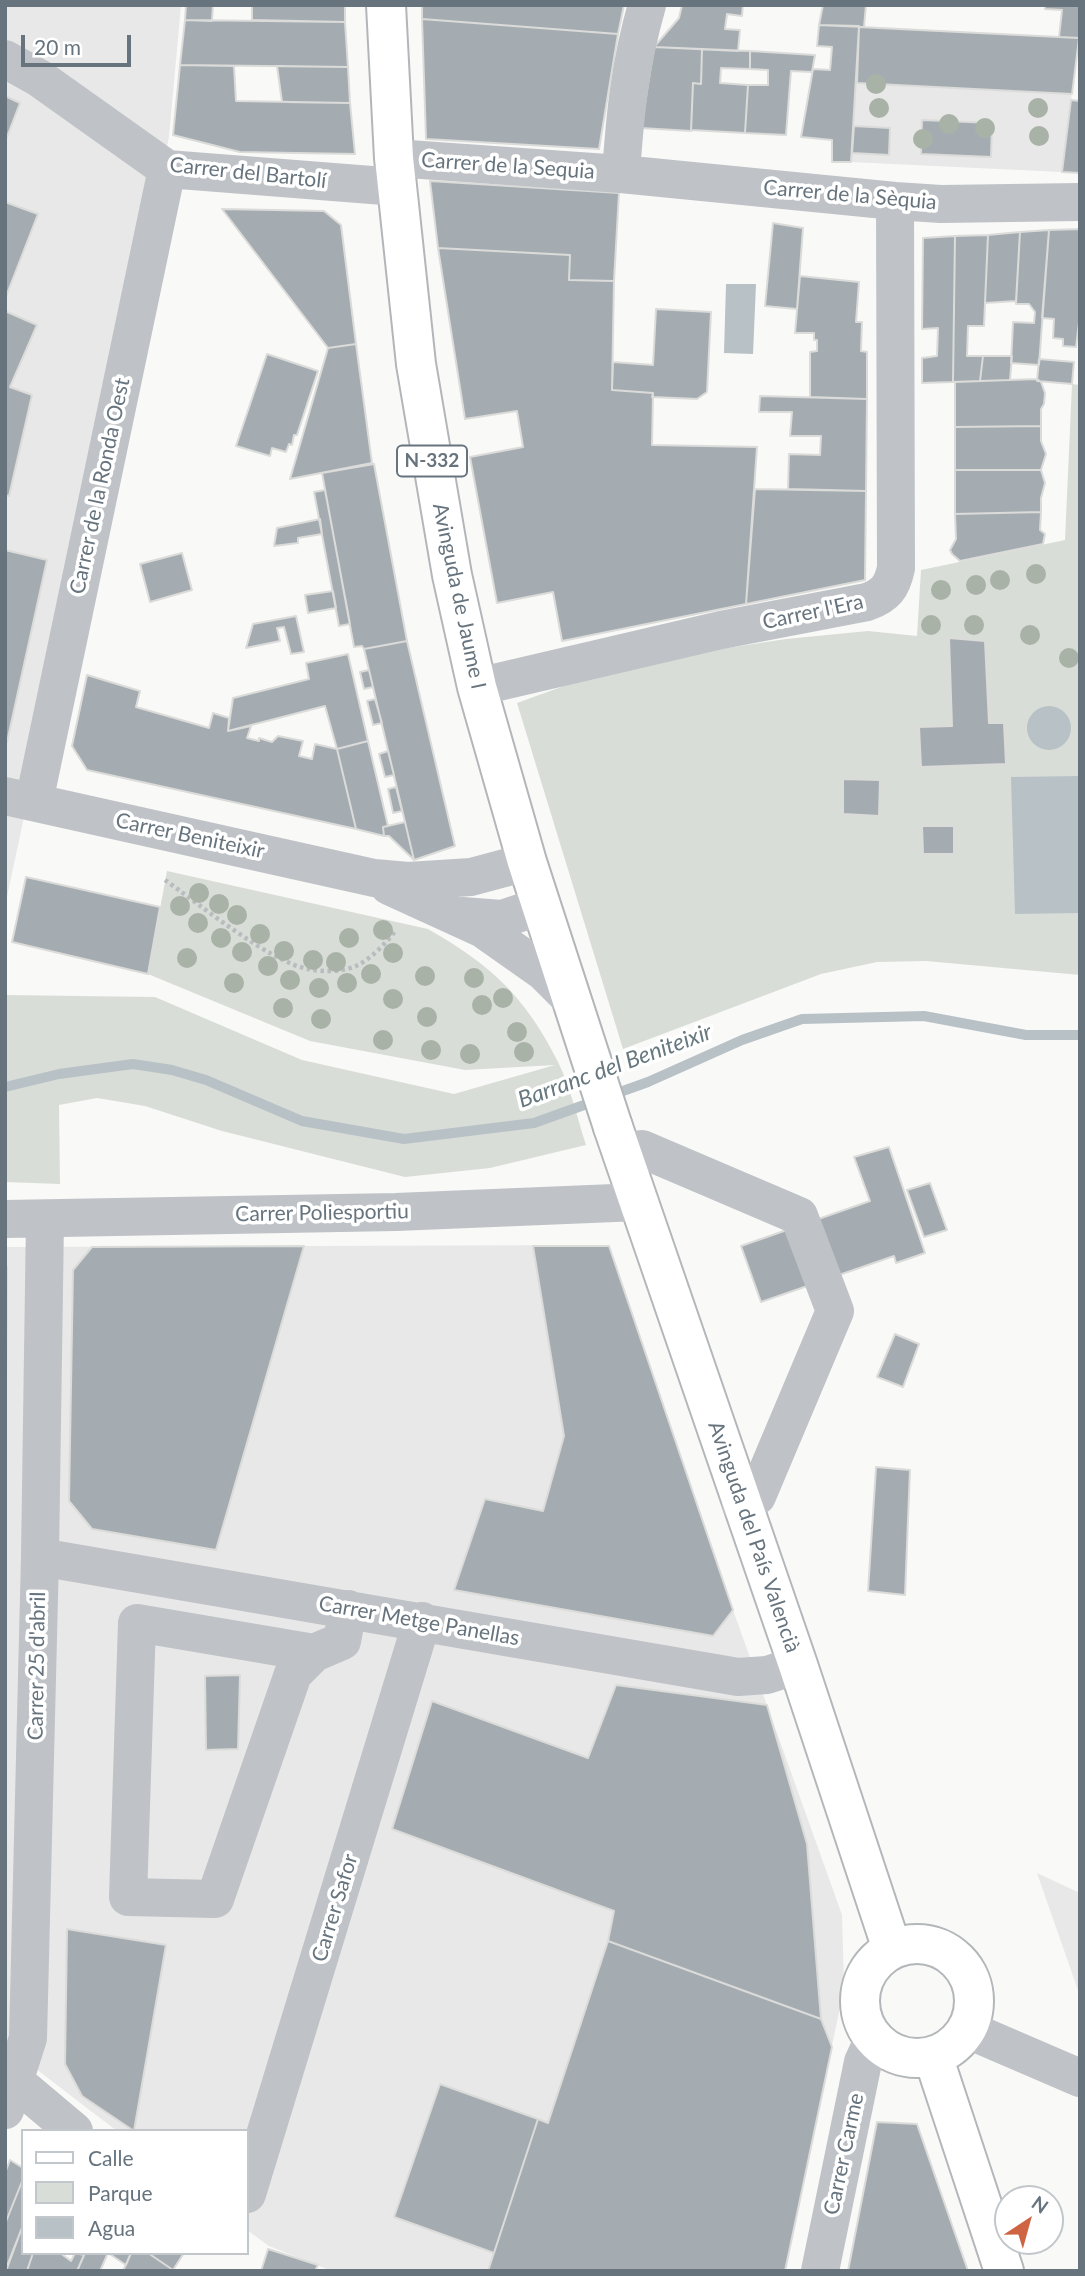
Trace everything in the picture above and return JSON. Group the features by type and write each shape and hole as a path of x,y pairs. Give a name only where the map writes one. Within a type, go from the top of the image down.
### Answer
{"main road":[{"name":"Avinguda de Jaume I","path":"386,5 395,173 416,364 452,575 477,687 527,862 617,1140"},
{"name":"Avinguda del País Valencià","path":"617,1140 798,1665 891,1949"},
{"path":"903,1945 924,1945 945,1952 954,1958 968,1976 974,1995 973,2013 966,2029 956,2043 933,2056 918,2058 889,2051 877,2042 867,2029 861,2014 860,1990 870,1969 891,1949 903,1945"},
{"path":"933,2056 1004,2271"}],"street":[{"path":"621,174 626,102 635,48 647,5"},
{"name":"Carrer del Bartolí","path":"5,60 39,78 167,169 395,173"},
{"name":"Carrer de la Ronda Oest","path":"19,799 167,169"},
{"name":"Carrer de la Sequia","path":"395,173 621,174"},
{"name":"Carrer de la Sèquia","path":"621,174 941,204 1080,202"},
{"name":"Carrer l'Era","path":"477,687 721,630 867,602 886,594 897,568 895,201"},
{"name":"Carrer Beniteixir","path":"19,799 374,878 408,881 471,877 527,862"},
{"name":"Carrer Beniteixir","path":"374,878 414,899 456,915 476,919 502,919 541,906"},
{"name":"Carrer Beniteixir","path":"456,915 515,950 544,972 570,998"},
{"path":"617,1140 799,1216 835,1311 757,1496 741,1504"},
{"name":"Carrer Poliesportiu","path":"5,1219 396,1212 639,1202"},
{"name":"Carrer 25 d'abril","path":"9,2089 29,2038 45,1220"},
{"name":"Carrer Metge Panellas","path":"40,1557 738,1677 767,1675 798,1665"},
{"path":"314,1653 137,1623 128,1897 215,1899 293,1674 314,1653 342,1641 348,1609"},
{"name":"Carrer Safor","path":"248,2191 422,1621"},
{"path":"966,2029 1080,2078"},
{"name":"Carrer Carme","path":"820,2271 863,2062 869,2049 877,2042"},
{"path":"9,2089 71,2129"}],"path":[{"path":"166,880 262,947 307,969 334,971 356,966 402,923 414,899"}],"shaded area":[{"path":"5,5 181,5 169,137 5,906"},
{"path":"859,26 1079,38 1062,172 851,162"},
{"path":"607,1245 842,1915 844,1988 785,2271 332,2271 269,2246 248,2231 248,2129 114,2129 40,2072 5,2039 5,1247"},
{"path":"1037,1873 1080,1893 1080,1996"}],"green space":[{"path":"1072,384 1080,385 1080,975 926,961 877,962 821,974 623,1049 517,703 597,674 707,651 786,639 868,631 917,636 921,570 1065,540"},
{"path":"167,871 428,929 450,942 504,984 533,1018 563,1072 586,1145 490,1168 405,1177 222,1131 145,1106 97,1098 59,1105 60,1184 5,1182 5,995 155,997 302,1060 454,1094 555,1065 465,1070 310,1041 148,974"}],"water":[{"path":"726,284 756,284 753,354 724,353"},
{"path":"1049,706 1064,713 1071,728 1064,743 1049,750 1034,743 1027,728 1034,713"},
{"path":"1080,776 1080,913 1015,914 1011,777"}],"building":[{"path":"186,5 213,5 212,21 185,20"},
{"path":"252,5 345,5 345,22 252,20"},
{"path":"422,5 624,5 618,34 422,19"},
{"path":"682,5 743,5 742,16 727,14 725,29 740,30 738,51 654,47 679,18"},
{"path":"823,5 866,5 864,27 819,25"},
{"path":"1045,5 1080,5 1079,38 1059,37 1062,10 1045,9"},
{"path":"422,19 618,34 599,149 426,139"},
{"path":"185,20 345,22 348,67 180,65"},
{"path":"819,25 859,26 851,162 832,162 832,140 801,137 813,69 830,70 832,47 817,46"},
{"path":"859,27 1079,38 1072,94 857,83"},
{"path":"654,47 702,49 701,84 693,83 691,131 641,128"},
{"path":"702,49 750,51 750,69 721,68 720,83 748,85 745,133 691,130 693,83 701,84"},
{"path":"750,51 815,55 812,72 791,71 786,135 745,133 748,85 768,85 768,70 750,69"},
{"path":"180,65 234,66 236,101 350,103 355,154 240,152 173,135"},
{"path":"277,66 348,67 350,103 282,102"},
{"path":"5,96 20,103 5,142"},
{"path":"1071,100 1080,101 1080,173 1062,172"},
{"path":"922,120 992,123 991,157 921,154"},
{"path":"854,126 890,128 889,155 852,153"},
{"path":"430,181 619,193 614,281 569,280 570,255 438,248"},
{"path":"5,202 38,214 5,299"},
{"path":"222,209 324,211 341,225 356,344 328,348"},
{"path":"773,223 803,228 797,309 765,306"},
{"path":"1080,229 1080,314 1076,347 1063,346 1063,339 1053,338 1054,319 1042,318 1049,230"},
{"path":"1049,230 1039,365 1011,363 1013,322 1034,323 1035,312 1029,304 1016,304 1020,232"},
{"path":"1020,232 1016,301 985,303 988,235"},
{"path":"988,235 984,326 968,326 967,356 983,356 980,381 953,382 955,236"},
{"path":"955,236 953,382 922,383 922,358 937,356 938,328 922,329 923,238"},
{"path":"438,248 570,255 569,280 614,281 612,390 653,393 652,445 757,447 746,604 562,641 553,592 497,603 470,457 523,447 517,411 465,419"},
{"path":"800,276 859,282 856,322 862,322 861,351 867,352 867,399 810,397 810,352 817,351 817,340 814,340 814,333 795,333"},
{"path":"656,309 711,312 707,392 697,399 652,397 653,393 612,390 613,362 653,365"},
{"path":"5,311 37,325 10,387 32,395 9,496 5,495"},
{"path":"356,344 372,463 290,479 328,348"},
{"path":"267,354 318,371 292,445 289,444 286,452 272,448 270,456 236,446"},
{"path":"983,356 1012,356 1010,380 980,381"},
{"path":"1039,359 1074,362 1072,384 1037,381"},
{"path":"1037,379 1045,393 1041,426 955,427 955,382"},
{"path":"760,396 867,399 866,491 788,489 789,454 820,455 821,436 790,436 792,412 759,412"},
{"path":"1041,426 1041,441 1046,454 1041,470 955,470 955,427"},
{"path":"374,464 407,641 364,649 362,646 354,647 322,473"},
{"path":"955,470 1041,470 1045,483 1041,512 955,514"},
{"path":"755,489 866,491 865,580 746,604"},
{"path":"325,490 350,624 339,626 314,492"},
{"path":"1041,512 1040,530 1045,534 1043,544 960,561 950,550 956,539 955,514"},
{"path":"320,519 322,534 298,538 298,543 274,546 277,528"},
{"path":"5,550 47,560 7,742 5,742"},
{"path":"182,553 192,590 150,602 140,564"},
{"path":"333,591 336,608 308,613 305,595"},
{"path":"296,616 304,652 291,654 284,627 277,628 280,641 246,648 253,624"},
{"path":"949,638 985,641 989,723 1004,723 1006,764 921,767 919,727 952,726"},
{"path":"407,641 455,846 414,860 364,649"},
{"path":"348,654 368,741 337,749 325,706 228,731 233,698 309,679 306,663"},
{"path":"369,670 373,687 364,689 360,672"},
{"path":"87,675 140,691 136,707 209,728 213,713 229,718 228,731 251,726 247,738 272,742 278,736 303,741 299,756 312,759 315,744 337,749 356,829 87,770 72,746"},
{"path":"375,699 382,723 373,725 367,701"},
{"path":"368,741 388,826 383,827 384,836 356,829 337,749"},
{"path":"388,751 394,775 385,777 379,754"},
{"path":"843,779 880,780 879,816 843,814"},
{"path":"396,787 402,811 393,813 388,789"},
{"path":"405,822 414,860 389,836 384,836 383,827"},
{"path":"922,826 954,826 954,854 923,854"},
{"path":"26,877 160,907 148,974 12,942"},
{"path":"889,1147 925,1253 896,1263 894,1256 761,1302 741,1246 870,1201 854,1157"},
{"path":"930,1183 947,1230 924,1237 907,1190"},
{"path":"304,1246 216,1550 92,1529 69,1501 73,1270 92,1247"},
{"path":"533,1246 609,1246 733,1610 713,1636 454,1590 485,1499 543,1511 564,1436"},
{"path":"5,1265 7,1267 5,1499"},
{"path":"895,1334 919,1344 903,1387 877,1377"},
{"path":"876,1467 910,1470 905,1595 868,1591"},
{"path":"240,1675 238,1749 206,1750 205,1676"},
{"path":"616,1685 767,1705 807,1844 821,2019 608,1941 614,1911 392,1829 432,1701 588,1758"},
{"path":"67,1929 166,1945 134,2129 82,2096 65,2064"},
{"path":"608,1941 821,2019 832,2047 785,2271 488,2271 538,2119 548,2123"},
{"path":"440,2084 538,2119 494,2253 394,2217"},
{"path":"877,2122 917,2124 968,2271 848,2271"},
{"path":"10,2160 21,2167 21,2184 5,2224 5,2173"},
{"path":"21,2184 21,2230 5,2271 5,2224"},
{"path":"21,2230 21,2255 32,2255 27,2271 6,2271"},
{"path":"268,2249 318,2265 315,2271 261,2271"},
{"path":"32,2255 63,2255 71,2261 74,2255 84,2255 77,2271 27,2271"},
{"path":"84,2255 107,2255 100,2271 77,2271"},
{"path":"111,2255 130,2255 126,2265"},
{"path":"130,2255 151,2255 173,2270 123,2271"},
{"path":"151,2255 183,2255 173,2270"}],"waterway":[{"name":"Barranc del Beniteixir","path":"5,1087 59,1074 133,1064 172,1070 206,1080 302,1121 404,1139 534,1123 648,1082 742,1040 802,1019 924,1016 1026,1035 1080,1035"}]}
